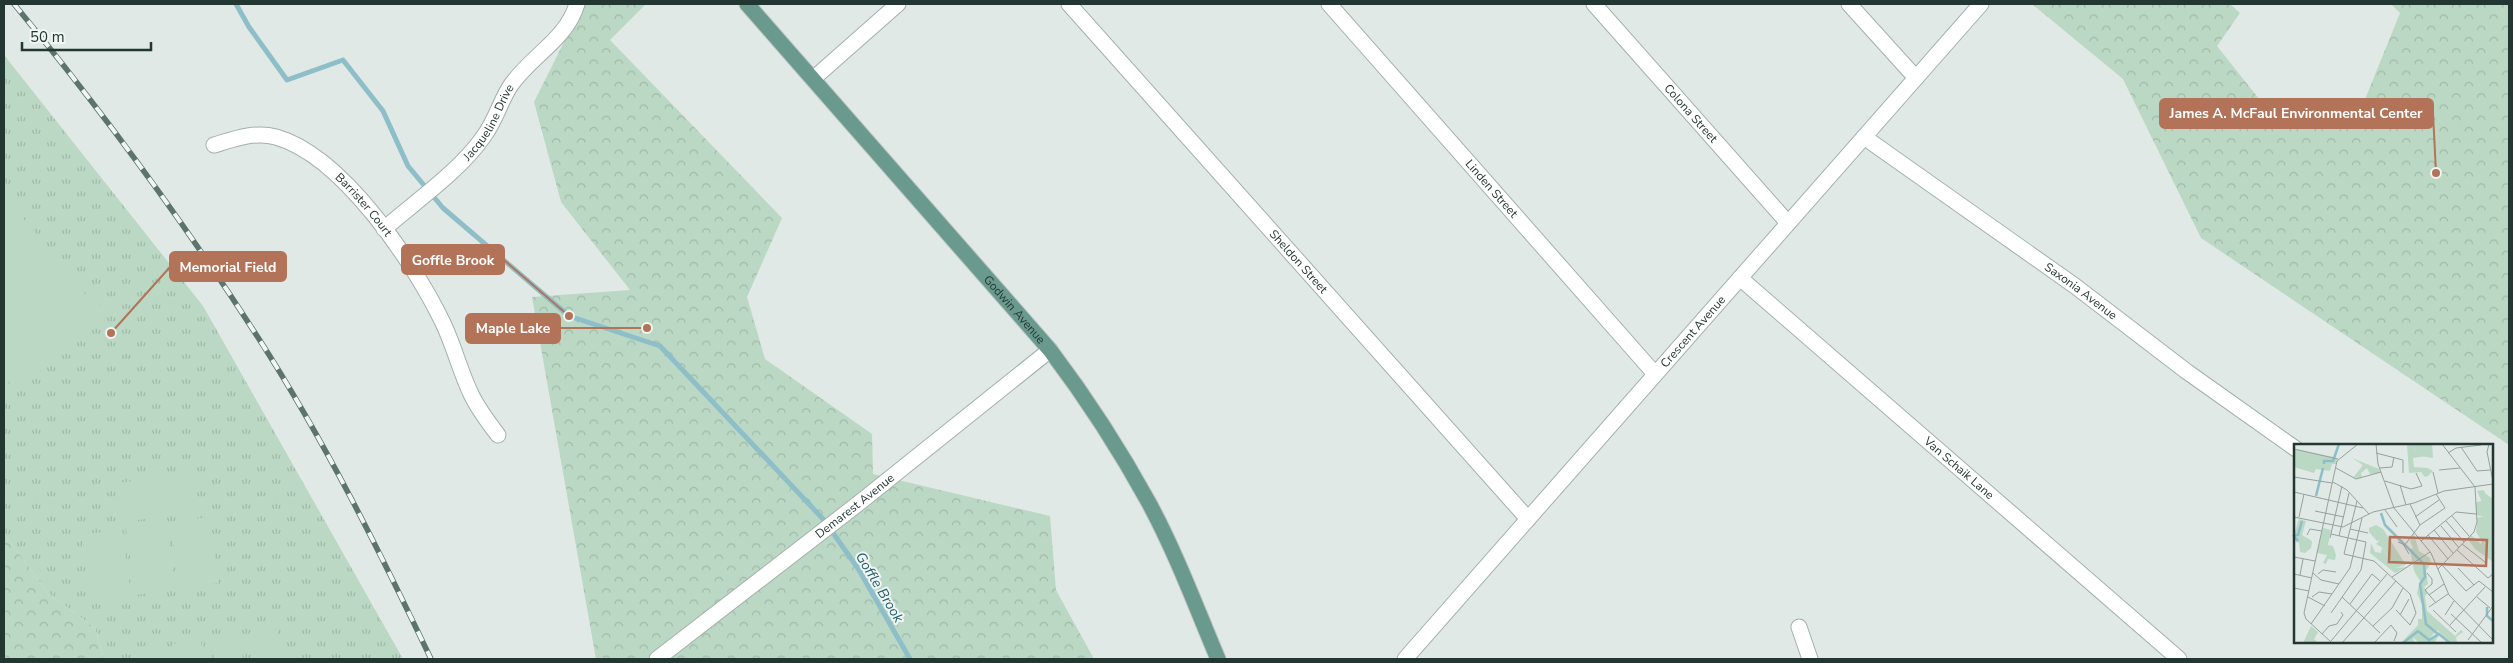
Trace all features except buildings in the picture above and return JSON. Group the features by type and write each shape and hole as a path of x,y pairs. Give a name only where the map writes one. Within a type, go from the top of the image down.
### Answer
{"main road":[{"name":"Godwin Avenue","path":"747,4 1050,350 1113,441 1149,504 1173,553 1218,659"}],"street":[{"name":"Jacqueline Drive","path":"384,229 466,158 484,136 499,112 510,86 544,48 564,32 573,17 577,4"},
{"path":"813,79 898,4"},
{"name":"Sheldon Street","path":"1070,4 1528,520"},
{"name":"Linden Street","path":"1329,4 1655,374"},
{"name":"Colona Street","path":"1594,4 1788,223"},
{"path":"1849,4 1916,78"},
{"name":"Crescent Avenue","path":"1405,659 1981,4"},
{"name":"Barrister Court","path":"214,146 242,136 259,134 276,136 293,143 320,161 344,182 384,229 419,279 443,324 471,394 498,435"},
{"name":"Saxonia Avenue","path":"1864,137 2075,286 2186,371 2294,448"},
{"name":"Van Schaik Lane","path":"1740,278 2179,659"},
{"name":"Demarest Avenue","path":"657,659 859,503 1050,350"},
{"path":"1799,627 1810,659"}],"green space":[{"path":"583,4 646,4 610,40 782,218 747,297 765,359 872,434 873,474 1050,516 1056,590 1094,659 596,659 532,297 630,290 561,202 534,102"},
{"path":"2032,4 2230,4 2240,13 2217,46 2275,119 2359,114 2400,13 2391,4 2509,4 2509,445 2201,238 2123,79"},
{"path":"4,55 203,306 403,659 104,659 95,628 49,594 4,533"},
{"path":"4,195 92,303 98,304 106,311 105,321 89,324 4,386"},
{"path":"191,473 197,512 123,522 118,483"},
{"path":"210,517 219,583 180,588 170,522"},
{"path":"166,523 175,589 136,595 126,529"},
{"path":"122,529 131,595 92,601 82,535"},
{"path":"4,533 49,594 95,628 104,659 4,659"},
{"path":"277,629 282,659 253,659 249,633"},
{"path":"239,634 243,659 214,659 211,638"},
{"path":"201,640 203,659 174,659 172,644"},
{"path":"162,646 164,659 136,659 134,650"}],"waterway":[{"name":"Goffle Brook","path":"236,4 249,27 287,80 343,60 383,111 408,166 443,208 569,316 660,346 824,520 859,570 910,659"}],"railway":[{"path":"14,4 79,85 141,168 231,295 283,377 350,496 431,659"}],"place":[{"name":"James A. McFaul Environmental Center","path":"2436,173"},
{"name":"Goffle Brook","path":"569,316"},
{"name":"Maple Lake","path":"647,328"},
{"name":"Memorial Field","path":"111,333"}]}
